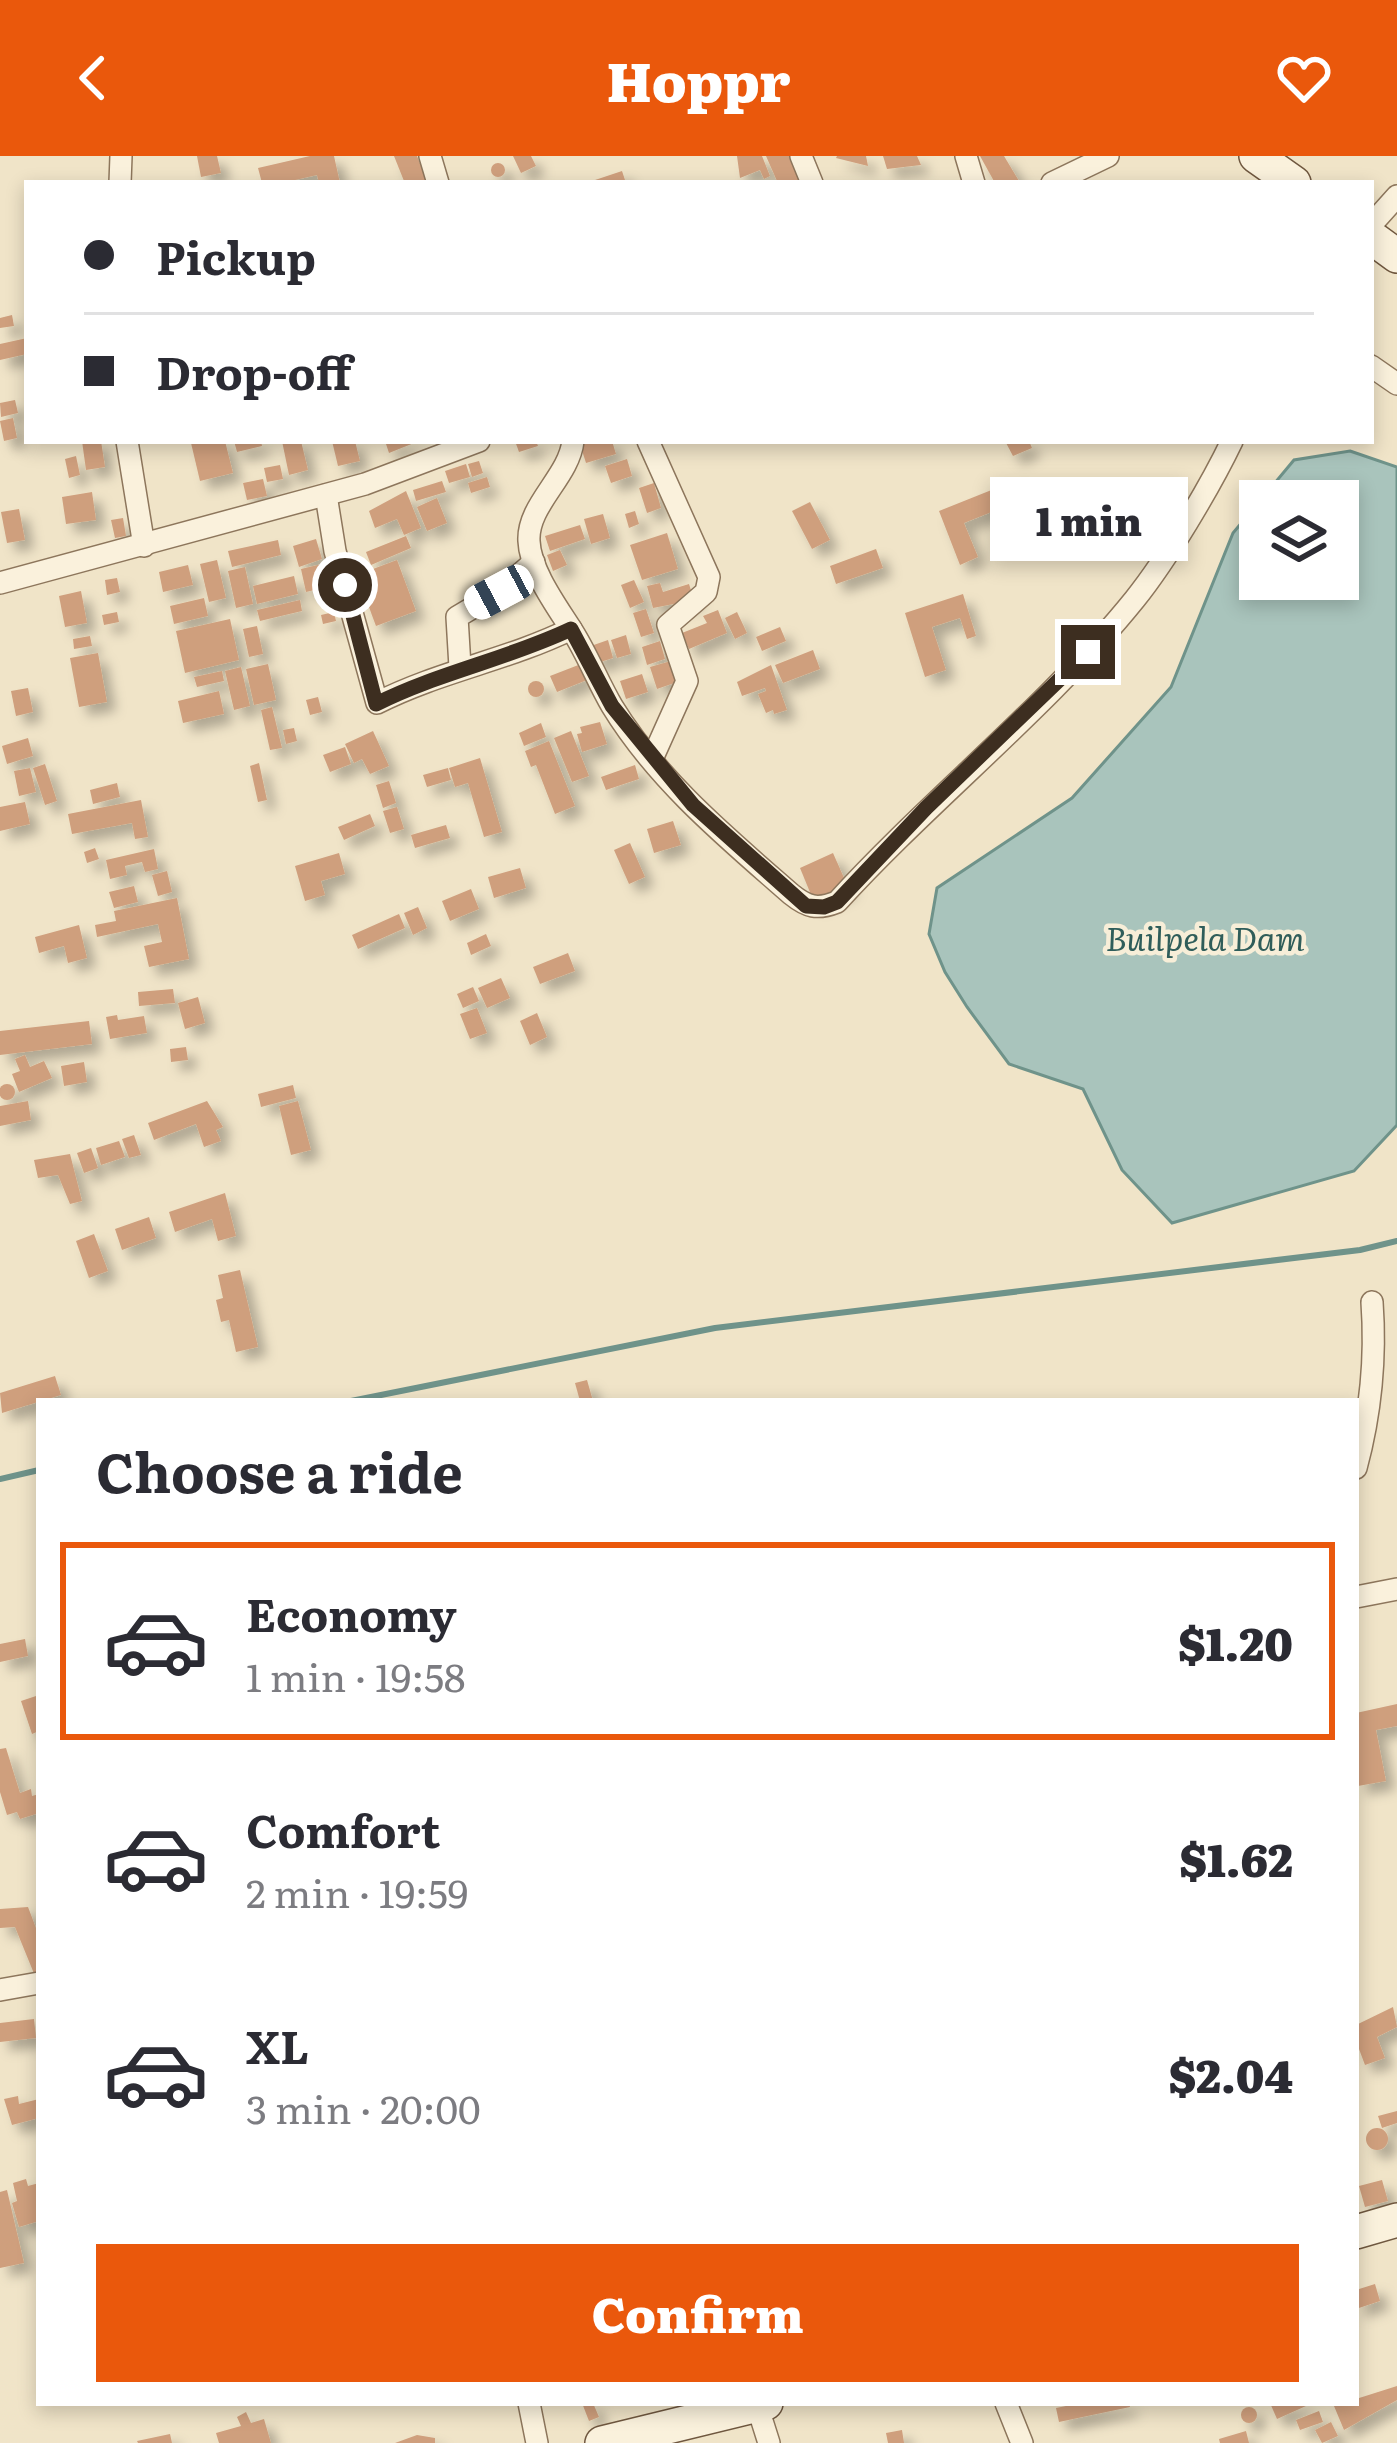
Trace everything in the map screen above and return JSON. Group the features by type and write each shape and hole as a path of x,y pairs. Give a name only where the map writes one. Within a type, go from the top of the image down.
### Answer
{"main road":[{"path":"1256,156 1290,180"},
{"path":"1359,2231 1397,2220"},
{"path":"602,2443 753,2406"}],"street":[{"path":"1058,180 1108,156"},
{"path":"1374,222 1397,196"},
{"path":"127,444 144,546"},
{"path":"0,584 326,495 426,464 472,444"},
{"path":"572,444 569,460 534,519 528,540 534,562 612,706 693,805 806,906 824,907 837,902 926,808 1088,652 1138,596 1230,444"},
{"path":"649,444 709,577 706,592 668,625 687,682 652,759"},
{"path":"326,495 335,550 376,704 460,668 522,652 571,629"},
{"path":"460,668 457,617 499,592 534,562"},
{"path":"1359,1457 1374,1331 1372,1302"},
{"path":"1359,1596 1397,1589"},
{"path":"0,1990 36,1984"},
{"path":"530,2406 537,2443"},
{"path":"761,2406 770,2443"},
{"path":"1007,2406 1022,2443"}],"water":[{"name":"Builpela Dam","path":"1350,451 1397,467 1397,1125 1354,1171 1172,1223 1122,1170 1083,1089 1009,1064 945,972 929,934 937,888 1072,798 1171,687 1239,526 1239,600 1359,600 1359,480 1277,480 1294,460"}],"building":[{"path":"197,156 217,156 221,173 201,177"},
{"path":"310,156 334,156 339,180 318,180 317,175 261,180 258,168"},
{"path":"394,156 417,156 427,180 404,180"},
{"path":"513,156 531,156 536,166 521,173"},
{"path":"737,156 762,156 770,176 764,179 760,170 740,178"},
{"path":"766,156 789,156 800,180 777,180"},
{"path":"866,156 868,166 836,158"},
{"path":"883,156 917,156 921,165 887,169"},
{"path":"980,156 1004,156 1018,180 993,180"},
{"path":"498,163 505,170 498,177 491,170"},
{"path":"622,171 625,180 595,180"},
{"path":"12,315 14,326 0,328 0,318"},
{"path":"24,339 24,355 0,360 0,344"},
{"path":"15,400 18,413 1,417 0,403"},
{"path":"13,418 17,438 4,441 0,421"},
{"path":"82,444 101,444 105,467 86,470"},
{"path":"191,444 226,444 233,473 200,481"},
{"path":"235,444 262,444 262,446 237,452"},
{"path":"283,444 302,444 308,470 289,475"},
{"path":"333,444 356,444 360,461 338,466"},
{"path":"386,444 412,444 389,453"},
{"path":"516,444 538,446 519,452"},
{"path":"580,444 613,444 616,454 586,463"},
{"path":"1007,444 1030,444 1032,448 1013,456"},
{"path":"76,456 80,475 69,478 65,459"},
{"path":"627,459 632,476 611,483 605,466"},
{"path":"479,461 483,473 472,477 468,464"},
{"path":"466,464 470,477 449,483 445,471"},
{"path":"280,465 283,479 267,482 264,468"},
{"path":"487,477 490,487 471,493 468,483"},
{"path":"263,479 267,496 247,500 243,483"},
{"path":"1019,479 1032,510 1014,517 1009,505 964,523 978,557 960,565 939,511"},
{"path":"442,481 446,492 416,501 413,490"},
{"path":"654,483 661,508 647,513 639,488"},
{"path":"406,491 421,528 404,535 397,519 375,528 369,511"},
{"path":"92,492 96,520 66,524 62,497"},
{"path":"437,498 447,523 427,531 417,507"},
{"path":"810,502 830,540 812,549 792,511"},
{"path":"19,509 25,540 7,543 1,512"},
{"path":"635,511 639,524 629,528 625,514"},
{"path":"603,514 610,538 591,544 584,519"},
{"path":"123,518 126,536 115,538 111,520"},
{"path":"580,525 585,539 550,551 545,536"},
{"path":"667,533 678,569 642,580 630,545"},
{"path":"406,536 411,548 371,565 366,552"},
{"path":"316,539 322,559 299,567 293,546"},
{"path":"278,540 281,555 232,567 228,551"},
{"path":"876,549 883,568 836,584 830,566"},
{"path":"560,550 567,565 553,571 547,555"},
{"path":"217,560 226,598 209,602 200,564"},
{"path":"397,560 416,611 376,626 357,575"},
{"path":"322,564 327,587 306,592 301,569"},
{"path":"188,565 193,585 163,592 159,572"},
{"path":"245,567 253,604 236,608 228,571"},
{"path":"294,576 298,594 257,604 253,586"},
{"path":"117,578 120,592 107,595 105,580"},
{"path":"634,580 644,602 630,608 621,585"},
{"path":"660,583 663,592 689,584 694,600 653,608 647,586"},
{"path":"81,591 87,623 65,627 59,596"},
{"path":"963,594 976,636 967,639 960,618 932,627 946,670 925,677 905,613"},
{"path":"204,598 208,616 174,624 170,606"},
{"path":"300,600 302,611 260,621 257,610"},
{"path":"646,609 654,633 641,637 633,613"},
{"path":"718,610 727,633 689,649 682,633 707,623 703,616"},
{"path":"117,612 119,622 104,625 102,615"},
{"path":"334,612 336,621 323,624 321,615"},
{"path":"737,612 747,633 735,639 725,618"},
{"path":"230,619 239,660 185,673 176,631"},
{"path":"257,626 263,654 249,657 243,629"},
{"path":"780,627 786,641 762,651 756,637"},
{"path":"626,635 631,654 617,658 611,640"},
{"path":"90,636 92,646 74,649 73,639"},
{"path":"608,640 613,658 594,664 588,647"},
{"path":"660,641 665,659 647,665 642,647"},
{"path":"813,650 820,669 783,683 775,665"},
{"path":"98,653 107,702 79,707 70,658"},
{"path":"671,661 677,682 657,689 650,667"},
{"path":"268,664 276,700 254,705 246,669"},
{"path":"581,664 587,680 557,692 550,676"},
{"path":"771,665 787,710 774,714 773,710 766,713 758,694 765,688 742,696 737,682"},
{"path":"241,667 250,706 234,710 225,671"},
{"path":"222,671 224,681 197,687 194,677"},
{"path":"642,674 648,692 626,699 620,681"},
{"path":"536,681 544,689 536,697 528,689"},
{"path":"28,688 33,712 16,716 11,691"},
{"path":"219,691 224,714 183,723 178,701"},
{"path":"318,697 322,712 310,715 306,700"},
{"path":"272,707 282,748 270,750 261,710"},
{"path":"600,722 607,744 582,752 580,727"},
{"path":"541,723 546,737 524,746 519,733"},
{"path":"294,728 297,741 286,744 283,730"},
{"path":"373,731 389,766 370,774 362,759 354,763 345,744"},
{"path":"571,731 589,776 572,782 554,738"},
{"path":"28,738 33,756 7,764 2,746"},
{"path":"549,741 575,806 555,814 536,765 531,767 525,751"},
{"path":"345,747 351,764 330,772 323,755"},
{"path":"480,758 502,832 484,837 468,783 455,787 449,768"},
{"path":"259,763 267,800 258,802 250,766"},
{"path":"45,764 57,801 45,805 33,768"},
{"path":"635,765 639,779 606,790 601,777"},
{"path":"30,768 36,792 19,796 14,771"},
{"path":"448,768 451,780 427,787 423,775"},
{"path":"389,781 396,803 383,808 376,785"},
{"path":"117,783 120,797 93,804 90,790"},
{"path":"141,800 148,837 135,839 132,823 72,834 68,814"},
{"path":"25,802 30,824 0,831 0,807"},
{"path":"397,807 404,829 390,833 383,811"},
{"path":"370,814 375,826 344,840 338,827"},
{"path":"673,821 681,845 654,853 647,829"},
{"path":"446,825 450,838 415,848 411,835"},
{"path":"630,843 645,877 629,884 614,850"},
{"path":"95,848 99,859 87,863 84,852"},
{"path":"154,849 158,869 145,872 142,862 125,866 127,875 110,879 106,860"},
{"path":"339,853 345,874 321,881 325,895 305,901 295,866"},
{"path":"833,853 848,887 814,902 800,868"},
{"path":"520,868 526,888 494,898 488,877"},
{"path":"167,871 172,892 158,896 152,875"},
{"path":"134,886 138,902 114,908 109,892"},
{"path":"471,889 479,909 450,921 442,901"},
{"path":"177,898 189,959 149,967 144,946 162,942 158,924 97,937 95,925 116,921 114,911"},
{"path":"418,907 427,928 413,935 404,913"},
{"path":"399,914 405,928 358,949 352,935"},
{"path":"79,925 87,958 68,963 64,946 39,953 35,937"},
{"path":"486,934 491,946 471,955 467,943"},
{"path":"568,953 575,971 540,984 533,967"},
{"path":"501,978 510,998 487,1008 478,988"},
{"path":"473,987 479,1001 463,1008 457,994"},
{"path":"173,989 175,1003 139,1006 138,992"},
{"path":"198,997 205,1023 185,1029 178,1003"},
{"path":"477,1008 487,1033 470,1039 460,1014"},
{"path":"537,1013 547,1037 530,1045 520,1021"},
{"path":"117,1015 118,1020 144,1016 147,1033 110,1039 106,1017"},
{"path":"89,1021 92,1044 0,1055 0,1031"},
{"path":"186,1047 188,1060 171,1062 170,1049"},
{"path":"25,1055 30,1067 44,1061 52,1078 19,1092 12,1074 20,1071 15,1059"},
{"path":"84,1062 87,1082 64,1086 61,1066"},
{"path":"7,1084 15,1092 7,1100 -1,1092"},
{"path":"293,1085 296,1098 261,1107 258,1094"},
{"path":"28,1101 31,1120 0,1126 0,1106"},
{"path":"207,1101 223,1127 216,1130 221,1141 204,1147 196,1124 154,1140 148,1123"},
{"path":"298,1101 311,1150 291,1155 279,1106"},
{"path":"134,1135 141,1155 129,1158 122,1139"},
{"path":"119,1141 125,1157 101,1165 96,1148"},
{"path":"91,1148 98,1168 84,1173 77,1153"},
{"path":"70,1154 82,1201 70,1204 58,1175 38,1178 34,1160"},
{"path":"225,1193 236,1236 218,1241 212,1219 175,1232 169,1212"},
{"path":"149,1217 156,1238 122,1250 115,1229"},
{"path":"94,1234 108,1271 89,1278 76,1241"},
{"path":"240,1270 258,1347 236,1352 229,1320 221,1322 216,1300 223,1298 218,1275"},
{"path":"55,1376 61,1395 36,1398 36,1403 2,1413 0,1393"},
{"path":"587,1380 592,1398 579,1398 575,1383"},
{"path":"25,1639 28,1656 0,1662 0,1644"},
{"path":"36,1696 36,1732 32,1734 21,1701"},
{"path":"1397,1704 1397,1726 1376,1730 1386,1781 1359,1786 1359,1712"},
{"path":"6,1748 20,1793 31,1789 32,1796 36,1795 36,1814 20,1819 17,1812 7,1815 0,1792 0,1749"},
{"path":"28,1907 36,1928 36,1976 15,1927 0,1928 0,1909"},
{"path":"1393,2007 1397,2027 1377,2037 1385,2058 1365,2065 1359,2049 1359,2024"},
{"path":"34,2019 36,2038 0,2042 0,2023"},
{"path":"18,2096 19,2104 36,2100 36,2119 12,2125 4,2099"},
{"path":"1397,2111 1397,2123 1382,2128 1378,2116"},
{"path":"1377,2128 1388,2139 1377,2150 1366,2139"},
{"path":"26,2179 28,2186 36,2184 36,2222 19,2227 12,2203 17,2201 13,2183"},
{"path":"1382,2180 1388,2201 1365,2207 1359,2186"},
{"path":"7,2190 24,2263 0,2268 0,2192"},
{"path":"1375,2284 1380,2301 1359,2308 1359,2289"},
{"path":"1397,2386 1397,2400 1344,2430 1334,2406 1359,2406 1359,2398"},
{"path":"583,2406 594,2406 599,2417 589,2421"},
{"path":"1066,2406 1130,2407 1059,2422 1056,2408"},
{"path":"1271,2406 1306,2406 1277,2419"},
{"path":"1249,2407 1257,2415 1249,2423 1241,2415"},
{"path":"1319,2411 1323,2422 1300,2430 1296,2420"},
{"path":"246,2412 251,2423 264,2419 271,2443 219,2443 216,2433 241,2426 237,2417"},
{"path":"1331,2422 1338,2436 1322,2443 1315,2430"},
{"path":"902,2430 904,2443 888,2443 886,2433"},
{"path":"1246,2431 1249,2443 1220,2443 1219,2439"},
{"path":"170,2434 172,2443 137,2441"},
{"path":"417,2435 435,2438 435,2443 395,2443"}],"waterway":[{"path":"366,1398 715,1328 1360,1250 1397,1241"},
{"path":"0,1479 36,1471"}],"route":[{"path":"345,585 376,704 409,687 522,652 571,629 612,706 669,780 806,906 837,902 926,808 1088,652"}]}
